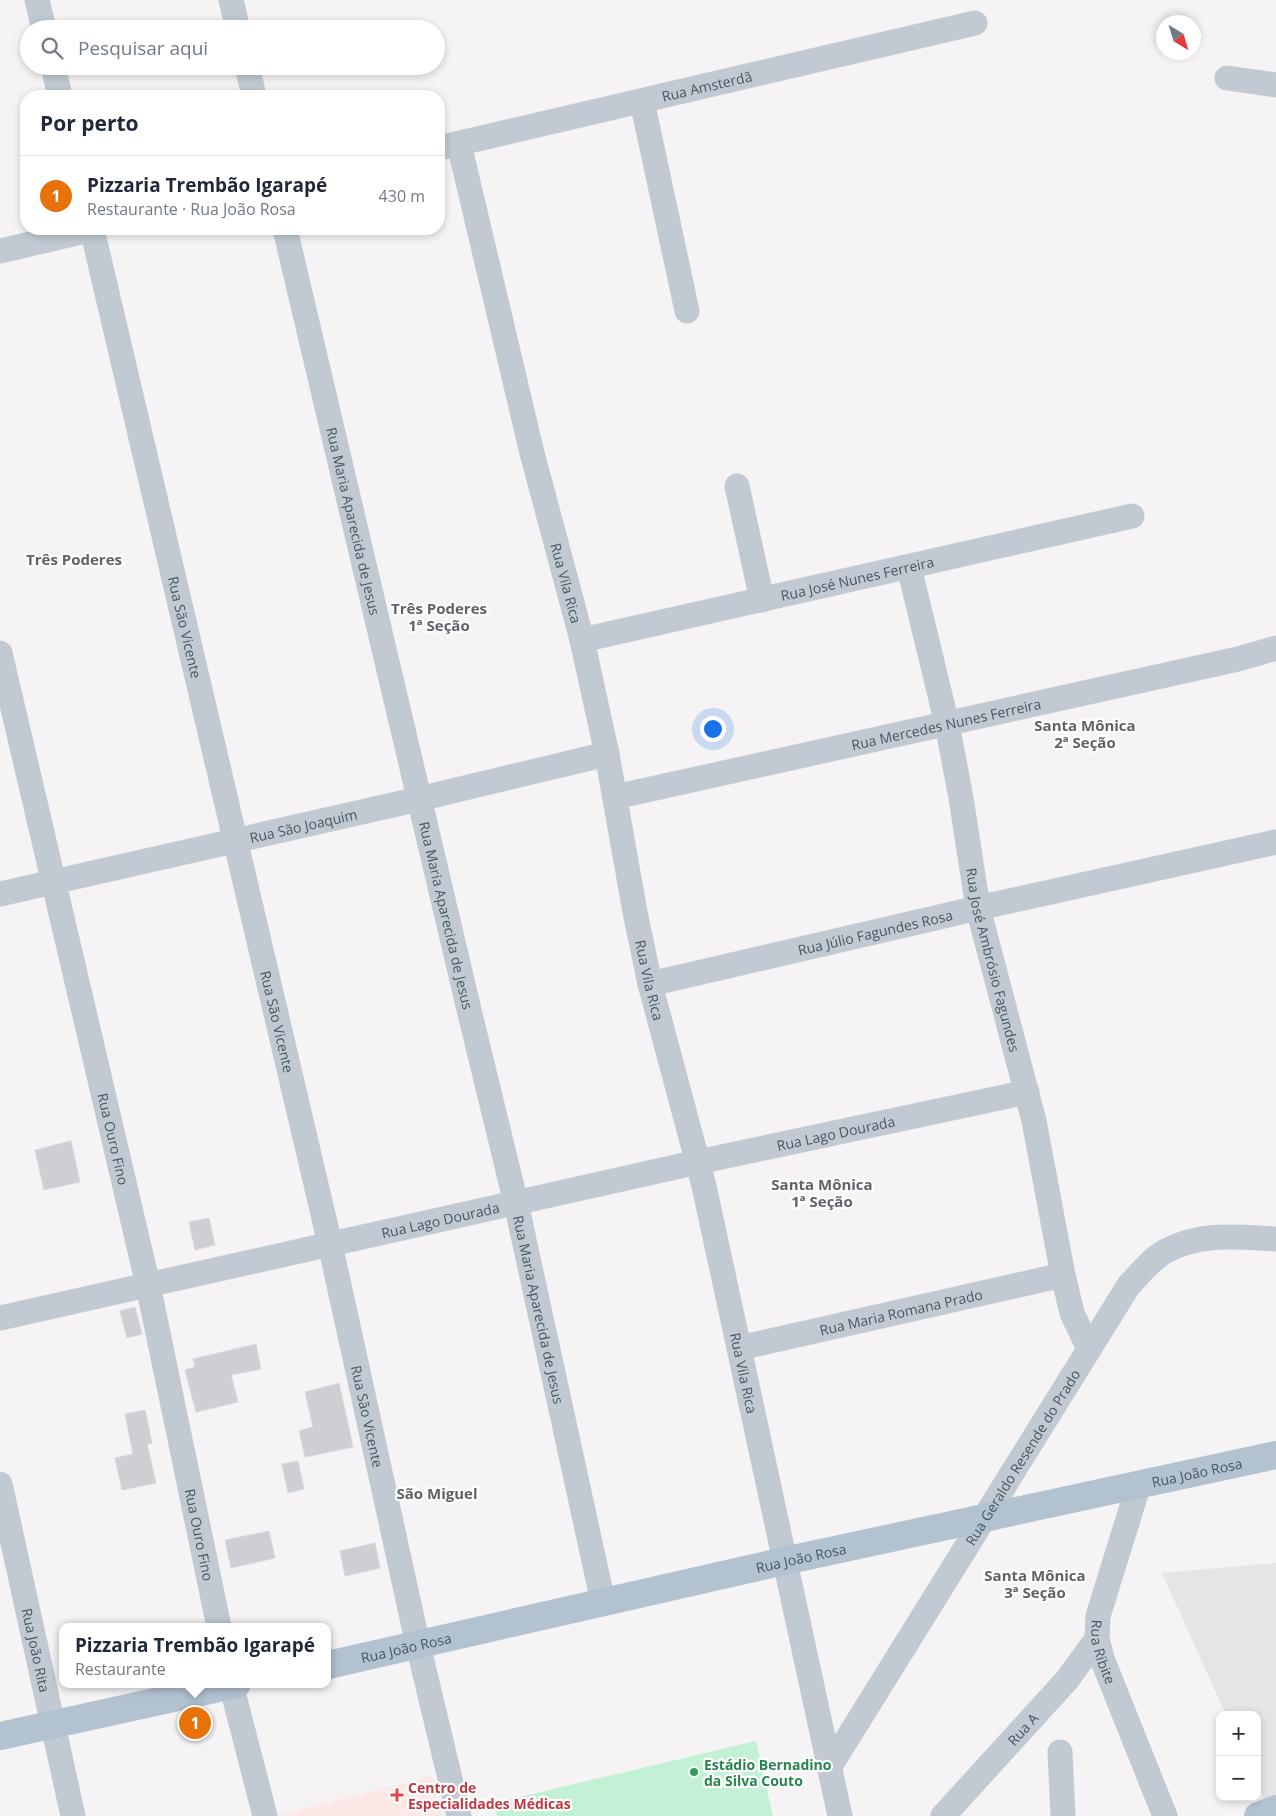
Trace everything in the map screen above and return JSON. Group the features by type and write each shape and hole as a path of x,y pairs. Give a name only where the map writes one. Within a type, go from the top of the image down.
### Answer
{"main road":[{"name":"Rua João Rosa","path":"331,1664 784,1561 1276,1455"},
{"path":"0,1736 219,1688"},
{"path":"1258,1816 1276,1809"}],"street":[{"path":"37,0 42,20"},
{"path":"231,0 236,20"},
{"name":"Rua Amsterdã","path":"449,146 975,23"},
{"path":"55,75 59,90"},
{"path":"249,75 253,90"},
{"path":"1227,78 1276,85"},
{"path":"642,100 687,311"},
{"name":"Rua Vila Rica","path":"449,146 582,640 607,754 650,984 698,1162 840,1816"},
{"path":"0,251 68,235"},
{"name":"Rua São Vicente","path":"94,235 330,1244 418,1645 458,1816"},
{"name":"Rua Maria Aparecida de Jesus","path":"286,235 516,1203 603,1602"},
{"path":"737,486 762,600"},
{"name":"Rua José Nunes Ferreira","path":"582,640 1132,516"},
{"name":"Rua José Ambrósio Fagundes","path":"909,567 947,724 961,798 978,908 1027,1092 1072,1313 1089,1350"},
{"name":"Rua Mercedes Nunes Ferreira","path":"615,797 1238,659 1276,648"},
{"name":"Rua Ouro Fino","path":"0,653 148,1285 218,1623"},
{"name":"Rua São Joaquim","path":"0,894 419,799 607,754"},
{"name":"Rua Júlio Fagundes Rosa","path":"650,984 978,908 1276,842"},
{"name":"Rua Lago Dourada","path":"0,1318 698,1162 1027,1092"},
{"name":"Rua Geraldo Resende do Prado","path":"829,1768 1130,1285 1165,1251 1189,1241 1214,1236 1276,1239"},
{"name":"Rua Maria Romana Prado","path":"738,1348 1063,1275"},
{"name":"Rua João Rita","path":"0,1484 73,1816"},
{"name":"Rua Ribite","path":"1139,1484 1098,1616 1097,1639 1103,1662 1165,1816"},
{"name":"Rua A","path":"943,1816 1066,1681 1097,1639"},
{"path":"234,1688 265,1816"},
{"path":"1060,1752 1063,1816"}],"shaded area":[{"path":"1276,1563 1276,1798 1265,1802 1261,1793 1261,1711 1224,1711 1162,1573"},
{"name":"Centro de Especialidades Médicas","path":"432,1776 442,1816 282,1816 282,1814"}],"green space":[{"name":"Estádio Bernadino da Silva Couto","path":"756,1741 773,1816 497,1816 494,1803"}],"building":[{"path":"71,1141 80,1182 44,1190 35,1150"},
{"path":"209,1218 215,1245 195,1250 189,1222"},
{"path":"135,1307 142,1334 127,1338 120,1311"},
{"path":"256,1344 261,1369 231,1375 238,1402 196,1412 185,1370 195,1367 193,1359"},
{"path":"339,1383 353,1447 305,1457 299,1431 313,1427 305,1392"},
{"path":"145,1410 152,1443 147,1444 156,1483 122,1490 115,1458 133,1454 125,1414"},
{"path":"298,1461 304,1489 288,1493 282,1464"},
{"path":"269,1531 275,1558 231,1568 225,1540"},
{"path":"375,1543 380,1568 345,1576 340,1551"}],"place":[{"name":"Pizzaria Trembão Igarapé","path":"195,1723"},
{"name":"Estádio Bernadino da Silva Couto","path":"694,1772"},
{"name":"Centro de Especialidades Médicas","path":"397,1795"}],"district":[{"name":"Três Poderes","path":"74,559"},
{"name":"Três Poderes 1ª Seção","path":"439,616"},
{"name":"Santa Mônica 2ª Seção","path":"1085,734"},
{"name":"Santa Mônica 1ª Seção","path":"822,1192"},
{"name":"São Miguel","path":"437,1493"},
{"name":"Santa Mônica 3ª Seção","path":"1035,1584"}]}
